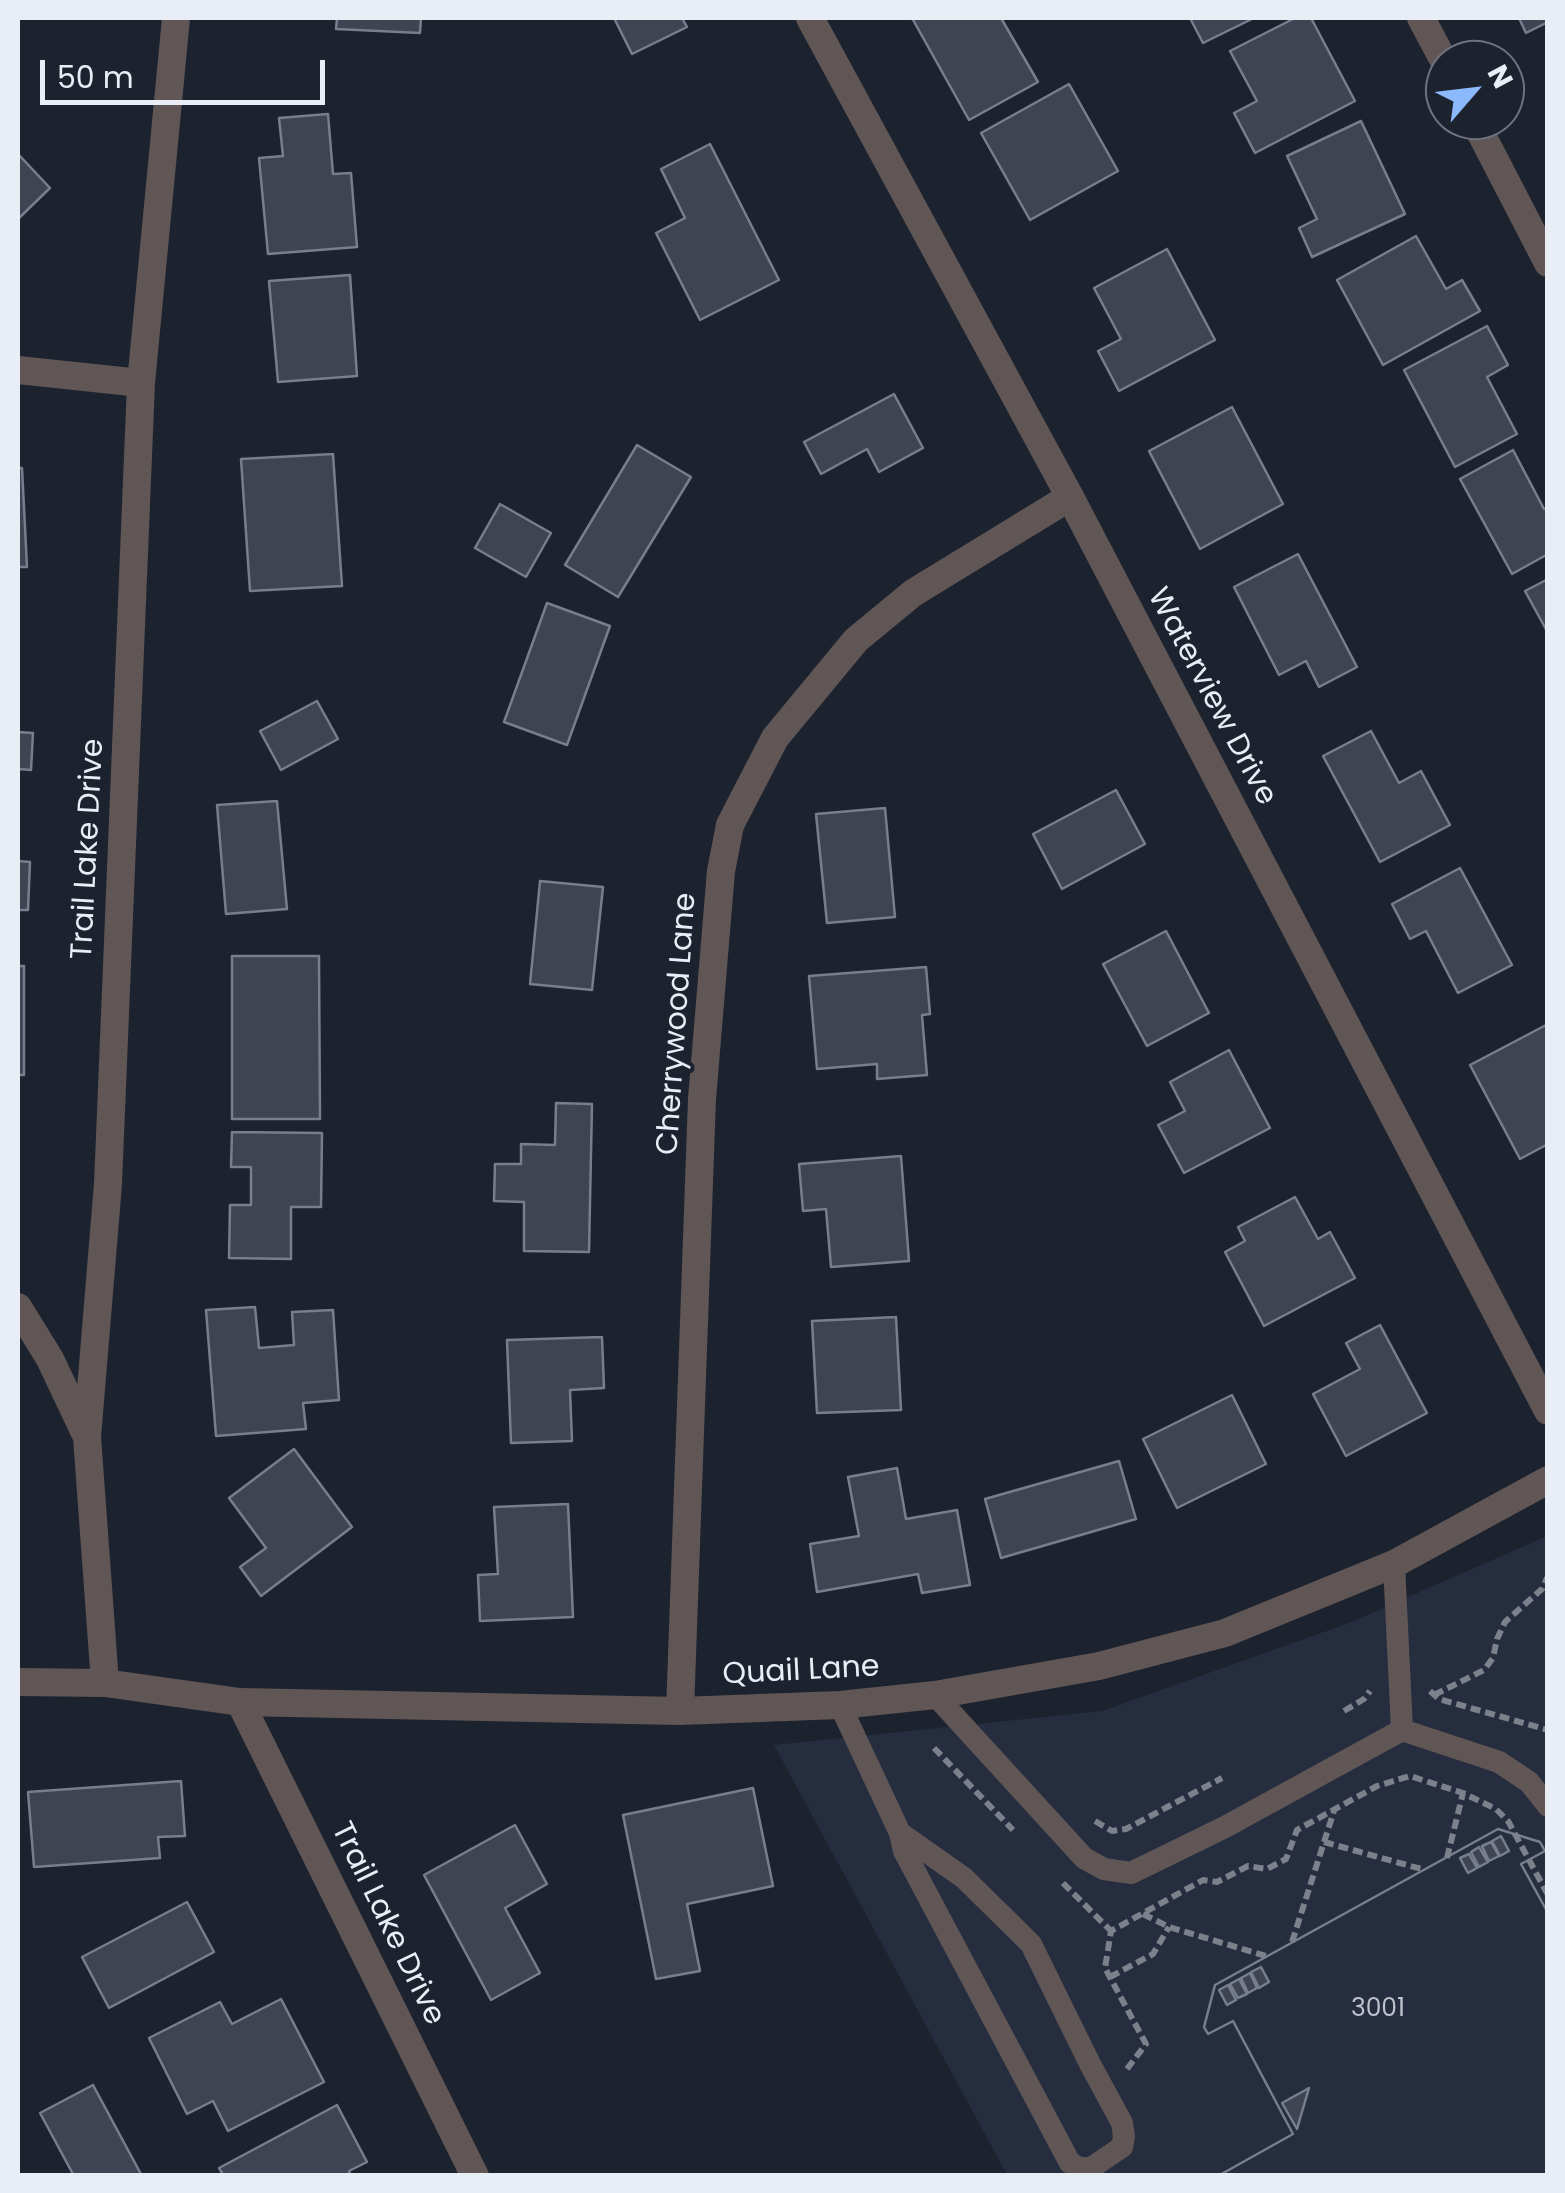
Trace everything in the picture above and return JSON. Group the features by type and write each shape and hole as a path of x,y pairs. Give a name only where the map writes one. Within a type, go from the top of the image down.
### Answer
{"street":[{"name":"Trail Lake Drive","path":"105,1683 86,1437 108,1184 141,383 176,18"},
{"name":"Waterview Drive","path":"810,18 1070,498 1548,1411"},
{"path":"1484,140 1548,263"},
{"path":"18,370 141,383"},
{"name":"Cherrywood Lane","path":"680,1711 702,1099 722,871 730,825 775,738 856,640 912,593 1070,498"},
{"path":"18,1307 50,1360 86,1437"},
{"name":"Quail Lane","path":"18,1682 105,1683 240,1702 680,1711 840,1705 935,1694 1099,1666 1225,1633 1394,1564 1548,1480"},
{"name":"Trail Lake Drive","path":"240,1702 474,2176"}],"lane":[{"path":"1394,1564 1402,1730"},
{"path":"935,1694 1084,1858 1104,1868 1131,1873 1226,1827 1402,1730 1499,1762 1529,1782 1548,1806"},
{"path":"840,1705 900,1833 904,1851 1070,2163 1091,2168 1122,2148 1122,2123 1032,1944 964,1878 900,1833"}],"path":[{"path":"1433,1696 1484,1670 1505,1622 1542,1589 1548,1576"},
{"path":"1426,1682 1433,1696 1548,1730"},
{"path":"1125,2072 1146,2044 1106,1968 1111,1931 1203,1880 1217,1882 1248,1866 1266,1869 1286,1859 1297,1830 1377,1786 1410,1776 1496,1809 1508,1821 1548,1895"},
{"path":"1085,1810 1103,1828 1126,1829 1222,1778"},
{"path":"1447,1858 1462,1793"},
{"path":"1292,1942 1334,1811"},
{"path":"1324,1842 1425,1870"},
{"path":"1141,1914 1266,1956"},
{"path":"1110,1977 1153,1954 1169,1926"}],"shaded area":[{"path":"1547,1536 1547,2175 1007,2175 774,1745 1102,1711 1349,1623"}],"building":[{"path":"337,18 421,18 420,33 336,29"},
{"path":"614,18 682,18 687,27 632,54"},
{"path":"912,18 1001,18 1038,82 969,120"},
{"path":"1190,18 1254,18 1203,43"},
{"path":"1295,18 1311,18 1355,101 1255,153 1234,113 1257,101 1230,51"},
{"path":"1519,18 1548,18 1548,22 1526,33"},
{"path":"1069,84 1118,171 1030,220 981,133"},
{"path":"328,114 333,174 351,173 357,247 268,254 259,158 283,156 279,118"},
{"path":"1361,121 1405,214 1312,257 1299,228 1317,219 1287,156"},
{"path":"710,144 779,280 700,320 656,233 685,218 661,169"},
{"path":"18,154 50,188 18,219"},
{"path":"1416,236 1446,289 1462,280 1480,311 1383,365 1337,280"},
{"path":"1167,249 1215,340 1119,391 1098,351 1121,339 1094,288"},
{"path":"350,275 357,376 278,382 269,281"},
{"path":"1487,326 1508,365 1487,377 1517,434 1455,467 1404,370"},
{"path":"894,394 923,448 879,472 867,449 821,474 804,442"},
{"path":"1232,407 1283,504 1200,549 1149,451"},
{"path":"637,445 691,477 618,597 565,565"},
{"path":"1513,450 1544,509 1548,507 1548,554 1512,574 1460,479"},
{"path":"333,454 342,586 250,591 241,459"},
{"path":"18,468 22,468 27,567 18,567"},
{"path":"500,504 551,533 526,577 475,548"},
{"path":"1298,554 1357,667 1319,687 1306,661 1279,675 1234,587"},
{"path":"1548,579 1548,633 1525,591"},
{"path":"547,603 610,626 567,745 504,722"},
{"path":"317,701 338,739 281,770 260,731"},
{"path":"1371,731 1399,783 1421,771 1450,825 1380,862 1323,756"},
{"path":"18,732 33,733 31,770 18,769"},
{"path":"1116,790 1145,844 1062,889 1033,834"},
{"path":"277,801 287,909 226,914 217,805"},
{"path":"885,808 895,917 827,923 816,814"},
{"path":"18,861 30,862 28,910 18,910"},
{"path":"1460,868 1512,965 1458,993 1426,931 1410,939 1392,904"},
{"path":"540,881 603,887 592,990 530,984"},
{"path":"1166,931 1209,1013 1147,1046 1103,964"},
{"path":"232,956 319,956 320,1119 232,1119"},
{"path":"18,966 24,966 24,1075 18,1075"},
{"path":"926,967 930,1014 922,1015 927,1075 877,1079 877,1064 817,1069 809,976"},
{"path":"1548,1024 1548,1144 1520,1159 1470,1065"},
{"path":"1229,1050 1270,1128 1184,1173 1158,1125 1185,1111 1170,1082"},
{"path":"556,1103 592,1104 589,1252 524,1251 524,1202 494,1201 495,1164 521,1164 521,1144 555,1145"},
{"path":"232,1132 322,1133 321,1207 291,1207 291,1259 229,1258 230,1205 251,1205 251,1167 231,1167"},
{"path":"901,1156 909,1261 831,1267 826,1209 803,1211 799,1164"},
{"path":"1295,1197 1318,1239 1330,1232 1355,1278 1264,1326 1225,1252 1245,1241 1238,1227"},
{"path":"255,1307 259,1348 294,1345 292,1312 333,1310 339,1400 303,1403 306,1429 216,1436 206,1310"},
{"path":"896,1317 901,1410 817,1413 812,1321"},
{"path":"1380,1325 1427,1413 1346,1456 1313,1394 1360,1369 1346,1343"},
{"path":"602,1337 604,1388 570,1390 572,1441 511,1443 507,1340"},
{"path":"1232,1395 1266,1464 1177,1508 1143,1439"},
{"path":"294,1449 352,1527 261,1596 240,1567 266,1548 229,1498"},
{"path":"1119,1461 1136,1519 1001,1558 985,1499"},
{"path":"897,1468 906,1519 957,1510 970,1585 922,1593 918,1574 817,1592 810,1544 859,1536 848,1477"},
{"path":"568,1504 573,1617 480,1621 478,1575 498,1574 494,1507"},
{"path":"181,1781 185,1836 158,1837 160,1858 34,1867 28,1792"},
{"path":"753,1788 773,1886 687,1904 700,1971 656,1979 623,1815"},
{"path":"515,1825 547,1884 505,1908 540,1973 491,2000 424,1875"},
{"path":"1498,1829 1540,1842 1545,1851 1521,1864 1548,1913 1548,2176 1218,2176 1293,2134 1233,2021 1208,2034 1204,2027 1215,1985","holes":["1228,1985 1236,2000 1227,2005 1219,1990"]},
{"path":"1498,1829 1540,1842 1545,1851 1521,1864 1548,1913 1548,2176 1218,2176 1293,2134 1233,2021 1208,2034 1204,2027 1215,1985","holes":["1501,1836 1509,1851 1500,1856 1492,1841","1491,1842 1499,1856 1489,1861 1482,1846","1479,1847 1488,1862 1479,1867 1471,1852","1469,1854 1477,1868 1468,1873 1460,1858","1261,1967 1269,1982 1259,1988 1251,1972","1250,1973 1257,1988 1248,1993 1241,1978","1239,1979 1247,1994 1238,1998 1230,1984","1309,2088 1297,2129 1282,2103"]},
{"path":"187,1902 214,1952 109,2008 82,1957"},
{"path":"281,1999 324,2082 228,2131 213,2101 187,2114 149,2038 220,2002 232,2024"},
{"path":"93,2085 142,2176 74,2176 40,2113"},
{"path":"337,2105 367,2162 349,2171 351,2176 224,2176 219,2168"}]}
